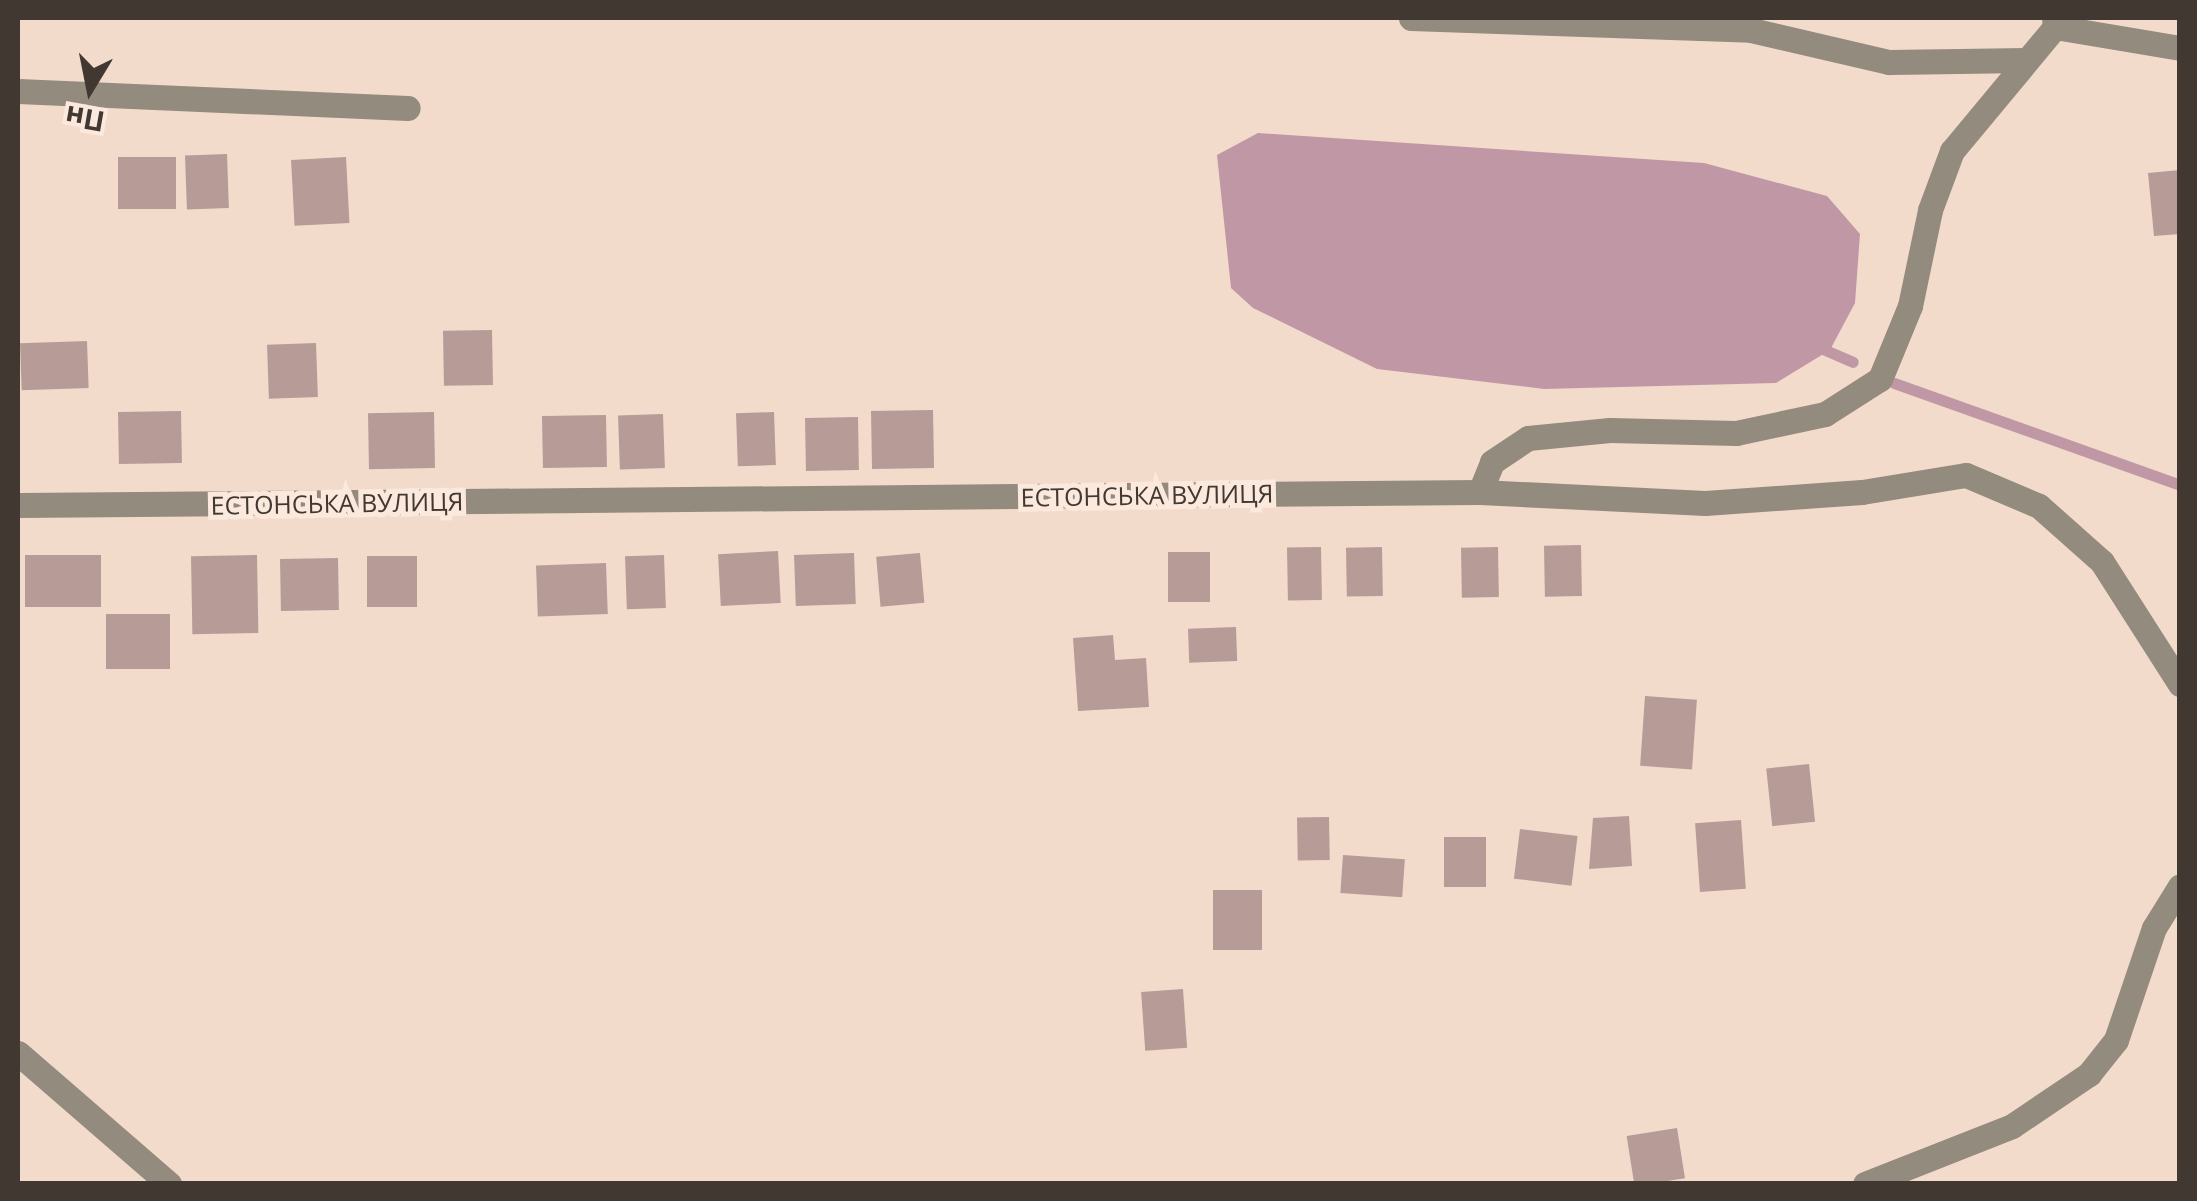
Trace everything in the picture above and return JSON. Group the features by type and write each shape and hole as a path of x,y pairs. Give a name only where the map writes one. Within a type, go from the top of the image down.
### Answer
{"street":[{"path":"1412,18 1751,30 1889,62 2028,60"},
{"path":"1480,492 1492,462 1528,438 1610,430 1736,433 1824,414 1880,378 1910,306 1930,210 1952,151 2055,22 2180,48"},
{"path":"18,91 408,108"},
{"name":"ЕСТОНСЬКА ВУЛИЦЯ","path":"18,506 1480,492 1705,502 1862,492 1966,475 2039,506 2102,562 2180,684"},
{"path":"1865,1184 2012,1126 2089,1074 2116,1040 2154,928 2180,886"},
{"path":"18,1053 168,1184"}],"shaded area":[{"path":"1258,133 1704,163 1827,196 1860,234 1855,303 1830,350 1776,383 1544,389 1377,369 1253,308 1231,288 1217,155"}],"building":[{"path":"227,154 229,208 187,209 185,155"},
{"path":"118,157 176,157 176,209 118,209"},
{"path":"346,157 349,223 295,226 291,160"},
{"path":"2180,170 2180,234 2154,236 2148,173"},
{"path":"492,330 493,385 444,386 443,331"},
{"path":"87,341 89,388 22,390 20,343"},
{"path":"316,343 318,397 269,399 267,345"},
{"path":"933,410 934,468 872,469 871,411"},
{"path":"181,411 182,463 119,464 118,412"},
{"path":"434,412 435,468 369,469 368,413"},
{"path":"774,412 776,465 738,466 736,413"},
{"path":"663,414 665,468 620,470 618,416"},
{"path":"606,415 607,467 543,468 542,416"},
{"path":"858,417 859,470 806,471 805,418"},
{"path":"1581,545 1582,596 1545,597 1544,546"},
{"path":"1321,547 1322,600 1288,601 1287,548"},
{"path":"1382,547 1383,596 1347,597 1346,548"},
{"path":"1498,547 1499,597 1462,598 1461,548"},
{"path":"778,551 781,603 721,606 718,554"},
{"path":"1168,552 1210,552 1210,602 1168,602"},
{"path":"854,553 856,604 796,606 794,555"},
{"path":"920,553 924,603 881,607 876,557"},
{"path":"25,555 101,555 101,607 25,607"},
{"path":"257,555 258,633 192,634 191,556"},
{"path":"664,555 666,608 627,609 625,556"},
{"path":"367,556 417,556 417,607 367,607"},
{"path":"338,558 339,610 281,611 280,559"},
{"path":"606,563 608,614 538,616 536,565"},
{"path":"106,614 170,614 170,669 106,669"},
{"path":"1236,627 1237,661 1189,663 1188,629"},
{"path":"1113,635 1115,660 1146,658 1149,707 1078,711 1073,638"},
{"path":"1645,696 1697,700 1692,769 1640,766"},
{"path":"1809,764 1815,822 1772,826 1766,768"},
{"path":"1629,816 1632,866 1589,869 1593,818"},
{"path":"1329,817 1330,860 1298,861 1297,818"},
{"path":"1741,820 1746,889 1700,892 1695,823"},
{"path":"1520,829 1578,836 1571,886 1514,879"},
{"path":"1444,837 1486,837 1486,887 1444,887"},
{"path":"1343,855 1405,859 1402,897 1340,893"},
{"path":"1213,890 1262,890 1262,950 1213,950"},
{"path":"1183,989 1187,1048 1145,1051 1141,992"},
{"path":"1677,1128 1685,1178 1634,1184 1627,1136"}],"waterway":[{"path":"1816,346 1853,362"},
{"path":"1894,383 2180,485"}]}
